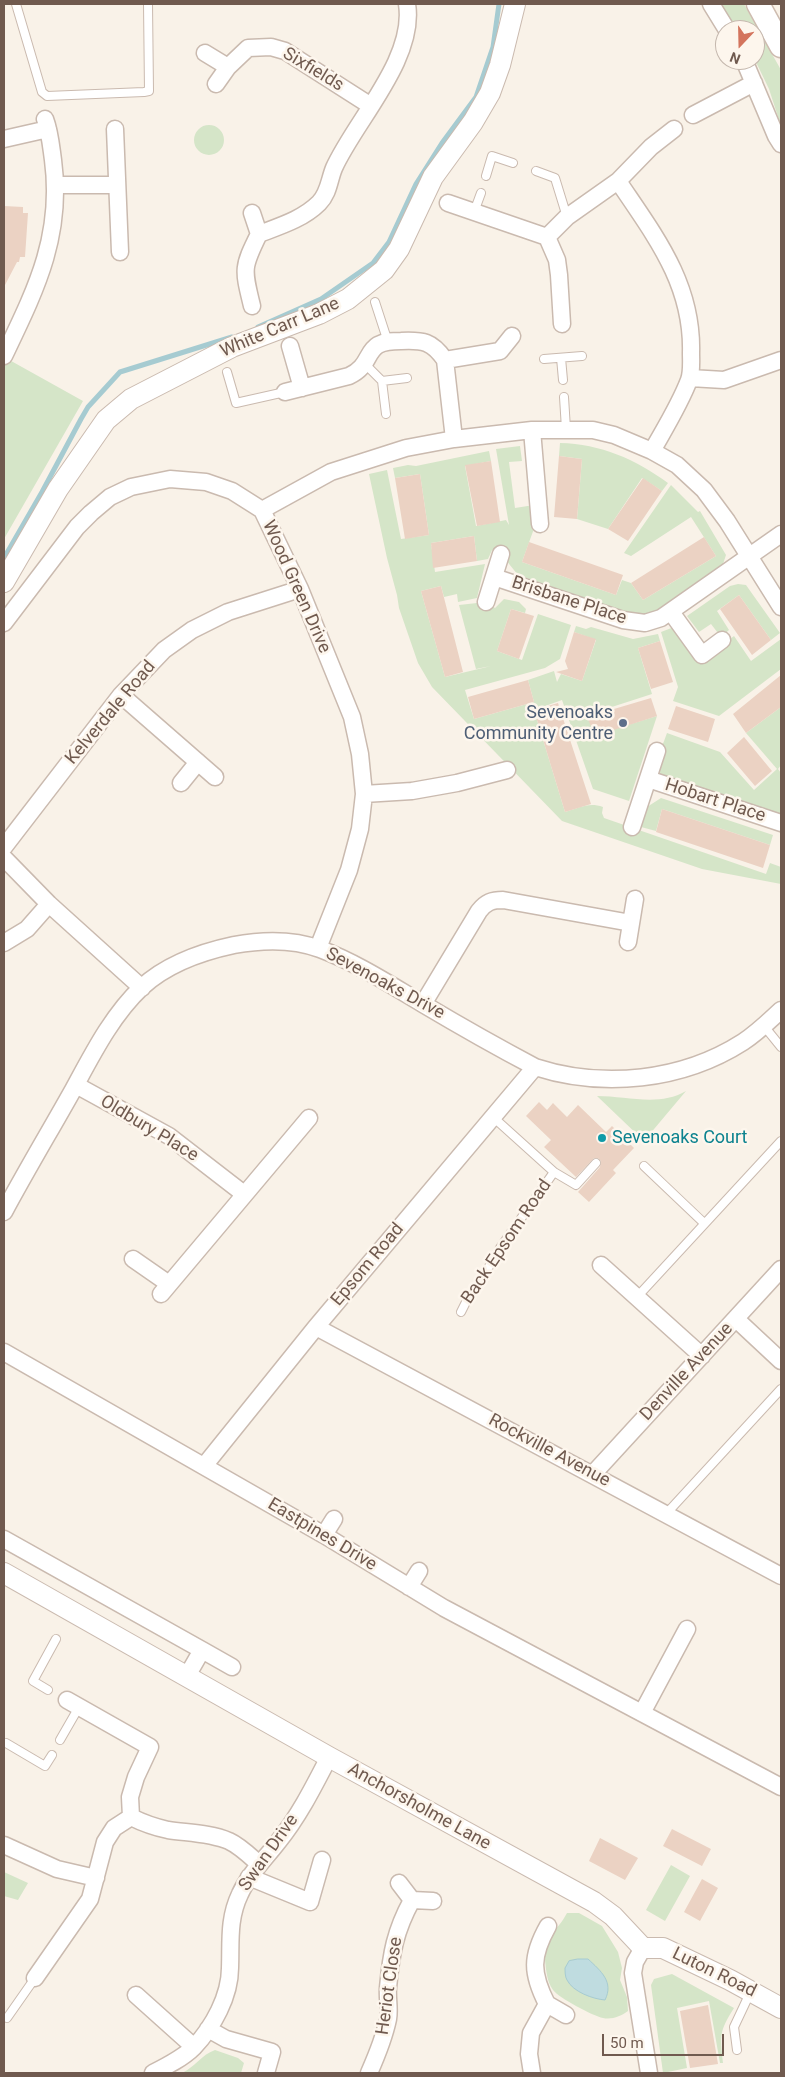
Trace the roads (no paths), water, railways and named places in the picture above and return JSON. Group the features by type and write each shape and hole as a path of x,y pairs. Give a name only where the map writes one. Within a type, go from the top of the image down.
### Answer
{"main road":[{"path":"758,4 781,46"}],"street":[{"path":"252,306 244,266 259,234 296,219 321,201 327,191 334,169 384,87 397,58 405,31 407,4"},
{"name":"White Carr Lane","path":"4,582 58,489 106,420 131,400 232,347 334,307 367,285 384,270 399,249 433,177 474,122 490,92 500,65 515,4"},
{"path":"711,4 721,20"},
{"name":"Sixfields","path":"216,84 228,66 248,48 271,47 285,51 371,106"},
{"path":"205,53 228,66"},
{"path":"749,70 779,138"},
{"path":"693,115 754,82"},
{"path":"4,139 47,124 56,186 53,228 39,279 10,329 4,356"},
{"path":"115,129 120,252"},
{"path":"548,238 573,212 618,181 651,147 674,129"},
{"path":"618,181 656,236 678,277 686,302 692,337 690,378 652,451"},
{"path":"56,186 117,185"},
{"path":"448,203 548,238 557,260 560,275 562,324"},
{"path":"252,213 259,234"},
{"path":"445,360 500,351 512,336"},
{"path":"285,392 349,376 359,371 376,346 388,342 420,340 438,350 445,360 454,439"},
{"path":"290,346 302,388"},
{"path":"690,378 724,380 781,360"},
{"path":"532,430 540,524"},
{"path":"262,510 331,472 406,448 454,439 532,430 593,430 614,435 652,451 677,465 704,490 727,521 781,607"},
{"name":"Wood Green Drive","path":"4,622 91,512 110,497 131,487 170,479 206,482 232,491 262,510 300,589 352,717 360,754 364,794 360,829 349,870 318,948"},
{"name":"Brisbane Place","path":"494,577 623,620 645,623 656,620 671,612 781,534"},
{"name":"Brisbane Place","path":"486,602 501,554"},
{"name":"Kelverdale Road","path":"4,848 121,695 164,650 192,630 228,612 300,589"},
{"path":"671,612 702,655 722,640"},
{"path":"121,695 215,777"},
{"name":"Hobart Place","path":"632,827 657,751"},
{"path":"181,784 198,762"},
{"path":"364,794 421,790 507,770"},
{"name":"Hobart Place","path":"648,779 781,823"},
{"path":"4,858 49,904 142,988"},
{"path":"628,942 635,899"},
{"path":"423,1004 479,910 486,903 494,900 503,900 632,923"},
{"path":"4,943 27,929 49,904"},
{"name":"Sevenoaks Drive","path":"4,1210 115,1020 154,977 180,962 220,948 263,942 284,942 318,948 353,963 535,1067 552,1072 592,1078 622,1080 686,1068 722,1054 744,1041 781,1010"},
{"name":"Epsom Road","path":"204,1466 316,1327 535,1067"},
{"name":"Oldbury Place","path":"76,1085 169,1136 244,1194"},
{"path":"132,1260 165,1289 309,1118"},
{"path":"601,1265 702,1356"},
{"name":"Denville Avenue","path":"593,1474 781,1269"},
{"path":"736,1319 781,1361"},
{"name":"Rockville Avenue","path":"316,1327 781,1576"},
{"name":"Eastpines Drive","path":"4,1352 324,1535 444,1608 781,1786"},
{"path":"324,1535 334,1519"},
{"path":"4,1539 232,1667"},
{"path":"410,1587 419,1570"},
{"name":"Anchorsholme Lane","path":"4,1573 329,1757 594,1902 613,1916 643,1948"},
{"path":"642,1713 687,1628"},
{"path":"186,1676 202,1650"},
{"path":"73,1704 150,1747 130,1796 131,1817"},
{"name":"Swan Drive","path":"153,2073 172,2063 194,2047 208,2029 222,2005 230,1971 232,1913 240,1894 254,1871 279,1841 305,1803 329,1757"},
{"path":"131,1817 166,1830 212,1836 230,1841 246,1852 254,1871 310,1902 322,1860"},
{"path":"34,1978 90,1899 105,1842 114,1828 131,1817"},
{"path":"4,1845 57,1869 96,1878"},
{"path":"399,1883 412,1900 433,1901"},
{"name":"Heriot Close","path":"369,2073 382,2043 388,2017 391,1953 400,1921 412,1900"},
{"path":"548,1926 538,1943 535,1962 537,1986 547,2004 566,2015"},
{"path":"643,1948 633,1973 649,2073"},
{"name":"Luton Road","path":"643,1948 663,1948 781,2008"},
{"path":"136,1994 194,2047"},
{"path":"532,2073 529,2054 531,2033 547,2004"},
{"path":"208,2029 226,2039 272,2052 266,2073"}],"lane":[{"path":"16,4 42,92 47,96 149,91 148,4"},
{"path":"486,176 492,156 513,163"},
{"path":"536,171 555,178 573,212"},
{"path":"474,212 480,193"},
{"path":"376,302 388,342"},
{"path":"544,359 582,356"},
{"path":"561,358 563,380"},
{"path":"365,364 382,381 386,414"},
{"path":"227,372 236,403 285,392"},
{"path":"382,381 408,378"},
{"path":"564,396 566,429"},
{"path":"764,1026 781,1047"},
{"name":"Back Epsom Road","path":"493,1117 554,1172 576,1185 596,1163"},
{"path":"637,1297 781,1141"},
{"path":"644,1166 704,1223"},
{"name":"Back Epsom Road","path":"461,1312 470,1294 554,1172"},
{"path":"666,1514 781,1389"},
{"path":"48,1690 33,1681 56,1639"},
{"path":"60,1740 73,1704"},
{"path":"6,1743 46,1766 52,1755"},
{"path":"7,2018 34,1978"},
{"path":"737,2050 734,2027 751,1992"}],"water":[{"path":"588,1959 605,1977 608,1988 605,2000 584,1994 574,1988 567,1980 565,1968 569,1961"}],"waterway":[{"path":"258,327 321,299 373,263 389,242 416,184 442,143 476,97 493,47 499,4"},
{"path":"4,558 88,407 120,372 232,337"}],"place":[{"name":"Sevenoaks Community Centre","path":"623,723"},
{"name":"Sevenoaks Court","path":"602,1138"}]}
